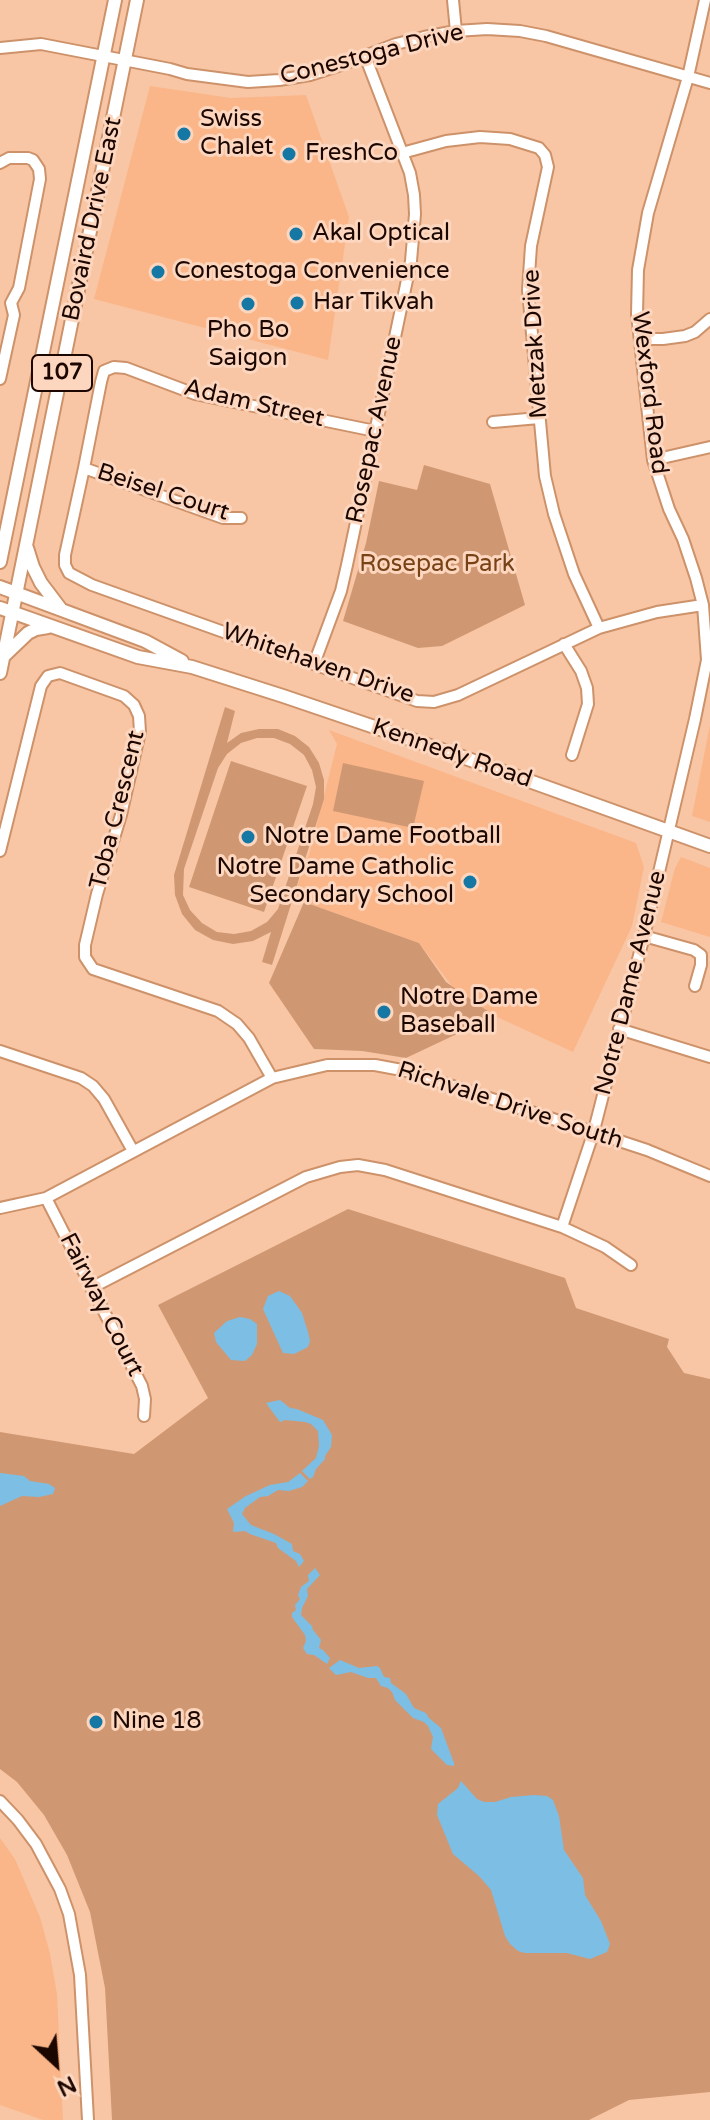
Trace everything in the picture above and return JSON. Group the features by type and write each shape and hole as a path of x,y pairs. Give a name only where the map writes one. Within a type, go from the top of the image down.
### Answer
{"main road":[{"name":"Bovaird Drive East","path":"0,562 115,0"},
{"name":"Bovaird Drive East","path":"0,673 6,611 17,593 27,547 137,0"},
{"path":"0,543 7,528"},
{"path":"27,547 41,583 62,611"},
{"path":"0,587 145,641 192,667"},
{"path":"6,611 138,657 192,667"},
{"path":"3,657 28,633 52,626"},
{"name":"Kennedy Road","path":"192,667 457,755 710,846"}],"street":[{"path":"453,0 456,31"},
{"name":"Wexford Road","path":"670,831 707,660 703,605 683,539 669,509 653,460 637,314 638,270 648,213 688,77 705,0"},
{"name":"Conestoga Drive","path":"0,48 41,44 187,74 248,82 310,75 396,44 456,31 487,29 546,36 710,83"},
{"name":"Rosepac Avenue","path":"314,664 341,591 411,261 414,195 410,173 365,56"},
{"name":"Metzak Drive","path":"402,153 446,141 480,137 510,139 539,148 545,155 548,167 531,246 528,290 545,476 574,574 599,628"},
{"path":"0,163 9,158 28,158 39,169 40,179 19,288 11,303 14,315 0,379"},
{"path":"0,299 11,303"},
{"path":"640,339 685,336 710,319"},
{"name":"Adam Street","path":"69,573 65,555 104,371 114,367 126,368 195,394 375,431"},
{"path":"493,422 539,418"},
{"path":"653,460 710,447"},
{"name":"Beisel Court","path":"84,468 223,518 241,518"},
{"name":"Whitehaven Drive","path":"69,573 92,585 417,701 434,702 458,695 599,628 657,612 703,605"},
{"path":"564,644 581,671 587,688 588,704 572,755"},
{"name":"Toba Crescent","path":"0,851 41,686 48,676 60,673 124,696 134,705 139,716 140,732 121,815 94,907 85,957 93,969 218,1011 237,1024 249,1038 272,1078"},
{"name":"Notre Dame Avenue","path":"562,1227 593,1134 670,831"},
{"path":"644,936 694,950 701,955 695,986"},
{"path":"619,1029 710,1057"},
{"path":"0,1051 81,1078 93,1086 104,1099 133,1151"},
{"name":"Richvale Drive South","path":"0,1208 46,1198 272,1078 327,1065 375,1065 407,1071 647,1150 710,1176"},
{"path":"91,1288 306,1177 358,1165 385,1170 562,1227 605,1247 631,1265"},
{"name":"Fairway Court","path":"46,1198 142,1386 144,1416"},
{"path":"0,1801 36,1844 54,1875 69,1914 80,1975 88,2120"}],"shaded area":[{"path":"150,86 231,98 306,95 349,217 328,360 94,299"},
{"path":"710,725 710,822 692,816"},
{"name":"Notre Dame Catholic Secondary School","path":"329,730 636,843 644,867 632,926 573,1052 495,1016 452,986 419,943 293,898 310,851 337,744"},
{"path":"681,857 710,868 710,937 661,922 675,868"},
{"path":"0,1838 15,1859 40,1917 50,1954 57,1994 63,2120 43,2120 0,2105"}],"green space":[{"name":"Rosepac Park","path":"424,465 490,484 525,605 442,646 418,648 343,621 366,543 379,481 417,490"},
{"path":"225,707 235,711 227,743 241,733 278,729 295,736 309,747 319,763 324,780 324,799 272,965 262,962 271,932 253,941 233,944 213,940 195,930 182,914 175,895 174,875","holes":["257,738 274,738 290,744 304,755 316,787 313,804 278,909 267,922 251,931 234,934 217,932 202,923 190,910 183,895 184,869 218,768 227,754 241,743"]},
{"name":"Notre Dame Football","path":"231,761 307,786 264,912 189,887"},
{"path":"343,763 424,781 413,828 333,811"},
{"path":"304,902 419,943 446,982 495,1016 406,1058 362,1051 314,1049 269,983"},
{"path":"348,1209 565,1278 576,1308 669,1339 667,1347 684,1373 710,1379 710,2092 629,2100 589,2120 112,2120 105,1988 90,1912 67,1855 44,1815 17,1782 0,1769 0,1432 134,1454 208,1398 158,1305"}],"water":[{"path":"279,1291 290,1296 302,1313 308,1332 308,1347 294,1354 283,1353 263,1309 268,1296"},
{"path":"240,1317 257,1324 257,1344 245,1361 231,1360 216,1342 214,1333 227,1321"},
{"path":"280,1400 290,1408 323,1420 332,1435 325,1459 310,1479 302,1471 316,1458 318,1431 305,1422 280,1422 266,1403"},
{"path":"0,1473 49,1484 55,1488 53,1494 22,1496 0,1506"},
{"path":"300,1473 308,1481 302,1487 278,1490 260,1497 242,1514 251,1525 292,1544 293,1551 300,1554 304,1561 299,1567 276,1543 245,1531 233,1532 234,1523 227,1509 246,1496 270,1485 288,1482"},
{"path":"315,1568 320,1575 307,1589 308,1596 301,1615 321,1640 319,1648 330,1658 327,1664 307,1654 303,1648 305,1635 292,1617 300,1599 301,1587 309,1581 308,1575"},
{"path":"340,1660 359,1668 380,1668 384,1677 390,1678 391,1683 406,1694 414,1708 426,1713 441,1728 454,1766 447,1765 431,1749 433,1737 428,1726 413,1718 376,1678 351,1672 336,1675 329,1668"},
{"path":"461,1781 477,1799 484,1802 534,1795 553,1800 559,1816 564,1850 583,1878 585,1895 601,1921 610,1944 607,1952 590,1959 567,1953 525,1953 510,1944 491,1890 453,1854 437,1815 438,1804 458,1788"}],"place":[{"name":"Swiss Chalet","path":"184,134"},
{"name":"FreshCo","path":"289,154"},
{"name":"Akal Optical","path":"296,234"},
{"name":"Conestoga Convenience","path":"158,272"},
{"name":"Har Tikvah","path":"297,303"},
{"name":"Pho Bo Saigon","path":"248,304"},
{"name":"Notre Dame Football","path":"248,837"},
{"name":"Notre Dame Catholic Secondary School","path":"470,882"},
{"name":"Notre Dame Baseball","path":"384,1012"},
{"name":"Nine 18","path":"96,1722"}]}
